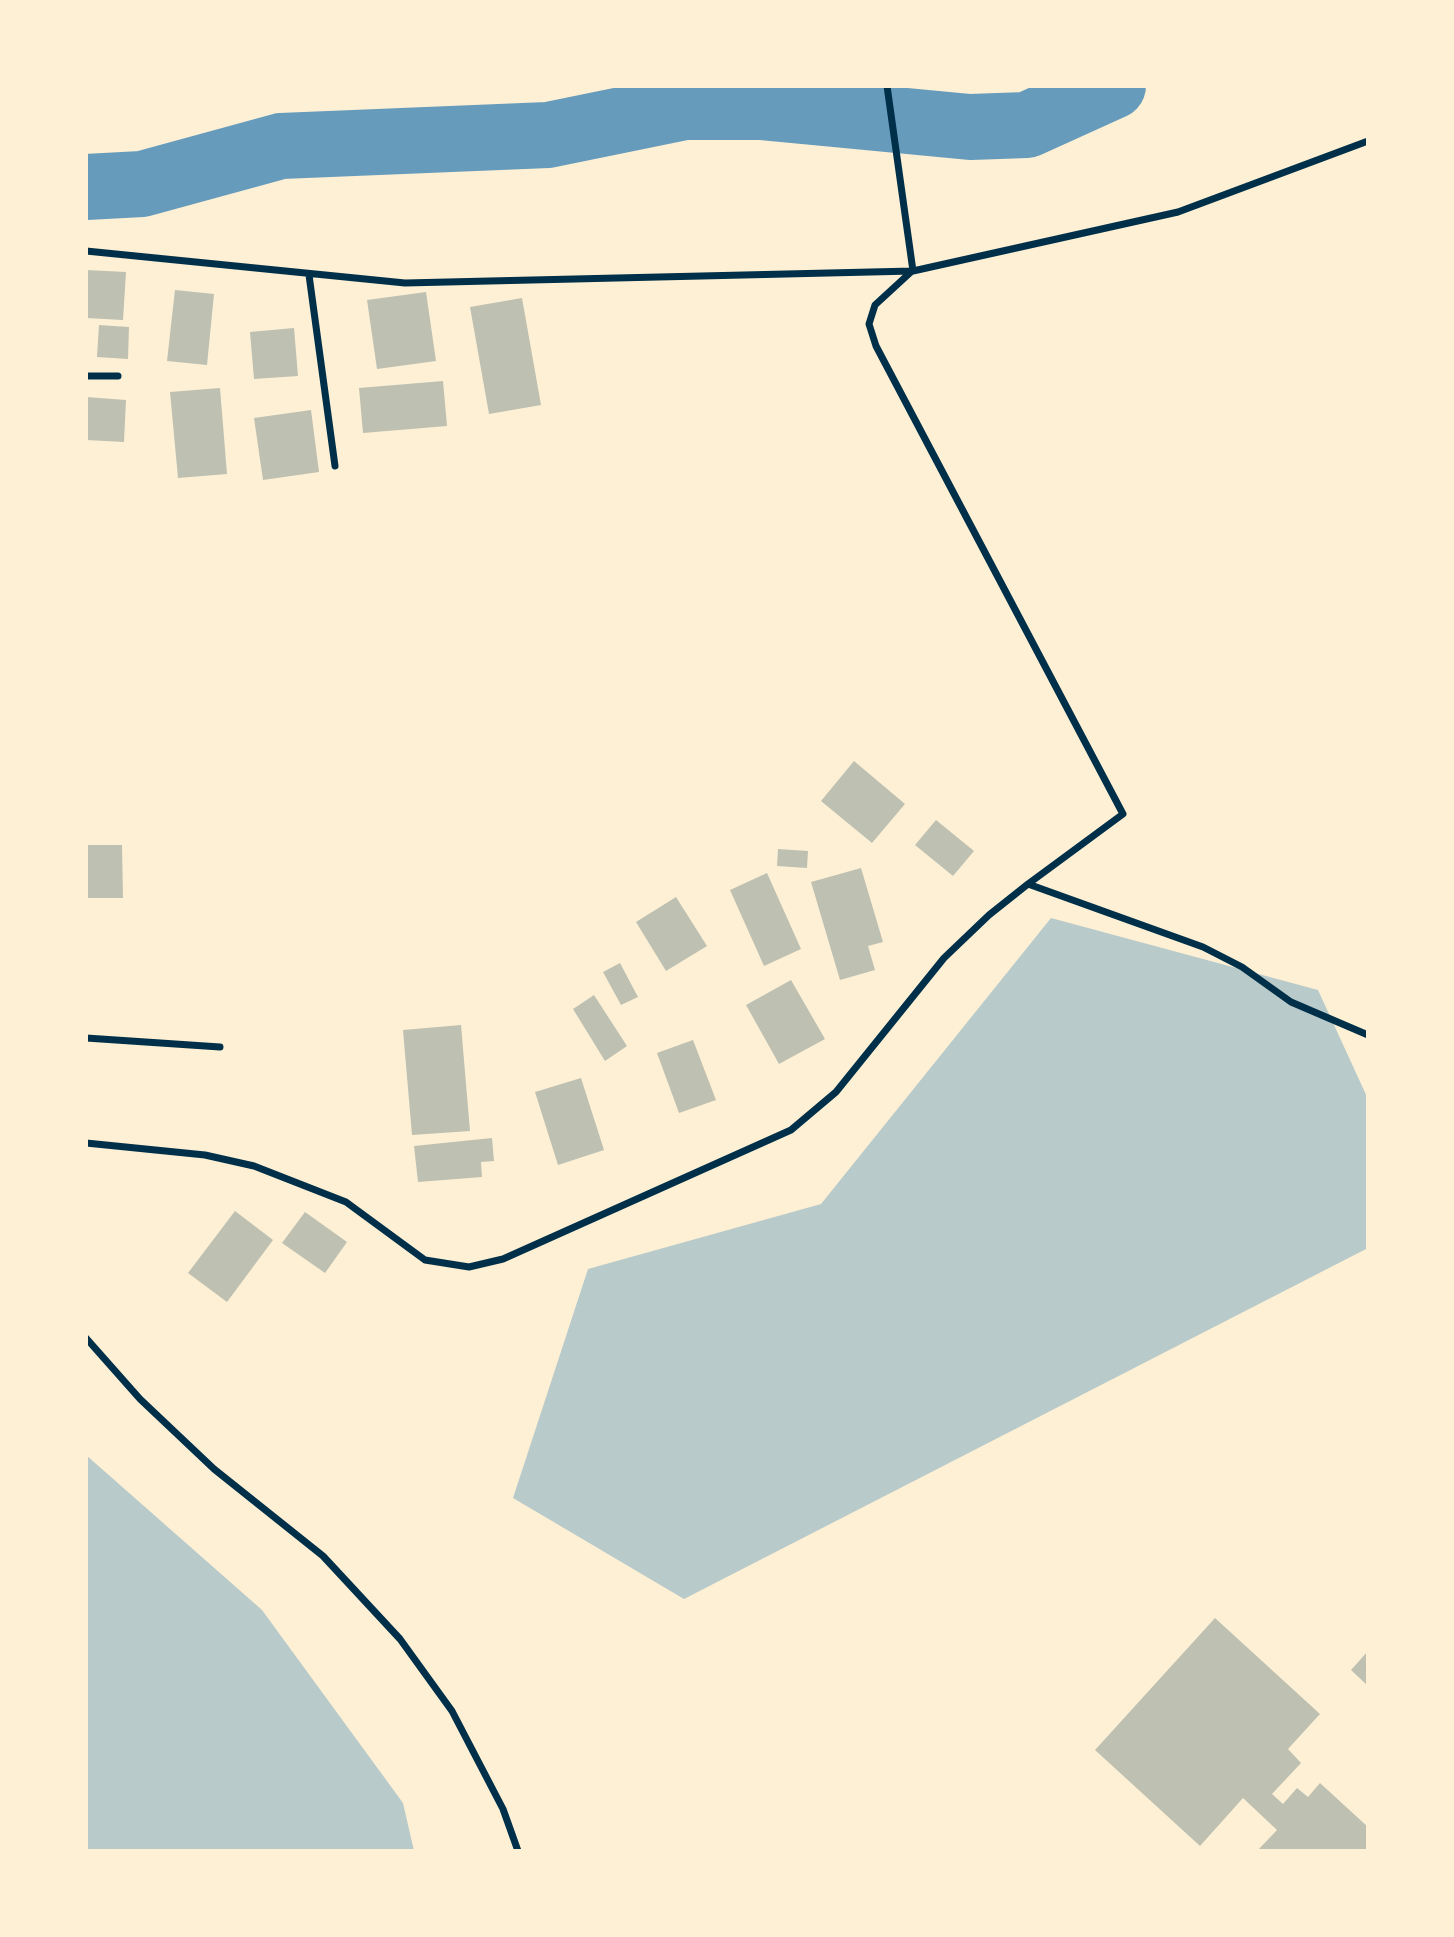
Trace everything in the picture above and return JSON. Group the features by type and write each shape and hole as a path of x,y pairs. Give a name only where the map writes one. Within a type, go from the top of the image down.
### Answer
{"street":[{"path":"887,86 912,271"},
{"path":"86,251 405,283 912,271 1178,212 1368,141"},
{"path":"86,1143 205,1154 254,1166 346,1202 425,1260 469,1268 503,1259 790,1130 836,1092 944,958 989,915 1123,814 876,346 869,324 875,305 912,271"},
{"path":"309,275 335,466"},
{"path":"86,376 118,376"},
{"path":"1028,884 1203,947 1242,967 1291,1002 1368,1035"},
{"path":"86,1038 220,1047"},
{"path":"86,1338 140,1399 214,1469 323,1556 400,1639 452,1711 503,1809 518,1851"}],"shaded area":[{"path":"1051,918 1318,990 1368,1099 1368,1248 684,1599 513,1498 588,1269 821,1204"},
{"path":"86,1455 262,1610 403,1803 414,1851 86,1851"}],"building":[{"path":"86,270 126,272 123,320 86,318"},
{"path":"175,290 214,294 207,365 167,361"},
{"path":"426,292 436,361 377,369 367,300"},
{"path":"522,298 541,405 489,414 470,307"},
{"path":"99,325 129,327 128,359 97,357"},
{"path":"294,328 298,376 254,379 250,332"},
{"path":"443,381 447,426 363,433 359,388"},
{"path":"220,388 227,474 178,478 170,392"},
{"path":"86,397 126,400 124,442 86,440"},
{"path":"311,410 319,472 263,480 254,418"},
{"path":"854,761 905,804 872,843 821,801"},
{"path":"936,820 974,851 953,876 915,845"},
{"path":"86,845 122,845 123,898 86,898"},
{"path":"778,849 808,851 807,868 777,866"},
{"path":"861,868 883,942 868,946 875,970 840,980 811,882"},
{"path":"767,873 801,949 764,966 730,890"},
{"path":"676,897 707,946 666,971 636,922"},
{"path":"620,963 638,997 621,1005 603,972"},
{"path":"791,980 825,1039 779,1064 746,1005"},
{"path":"594,995 627,1046 605,1061 573,1009"},
{"path":"461,1025 470,1131 412,1135 403,1030"},
{"path":"693,1040 716,1100 679,1113 657,1053"},
{"path":"581,1078 604,1150 558,1165 535,1092"},
{"path":"492,1138 494,1161 481,1162 482,1177 418,1182 414,1146"},
{"path":"235,1211 273,1240 227,1302 188,1273"},
{"path":"305,1212 347,1242 325,1273 282,1243"},
{"path":"1215,1618 1320,1714 1288,1749 1301,1763 1272,1794 1283,1804 1297,1788 1308,1797 1320,1783 1368,1827 1368,1851 1257,1851 1277,1830 1243,1798 1200,1846 1095,1750"},
{"path":"1368,1651 1368,1686 1351,1670"}],"waterway":[{"path":"86,187 142,184 281,146 548,135 685,107 760,107 970,127 1027,125 1113,86"}]}
